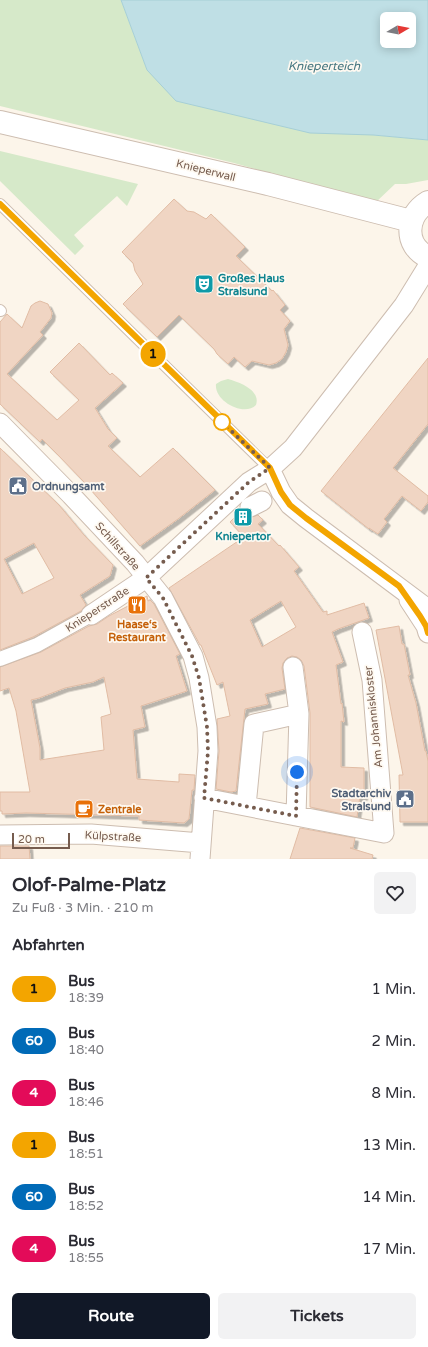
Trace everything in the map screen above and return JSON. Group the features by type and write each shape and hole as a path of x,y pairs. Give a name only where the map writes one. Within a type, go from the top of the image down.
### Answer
{"street":[{"name":"Knieperwall","path":"0,122 268,184 411,221"},
{"path":"428,202 421,206 415,213 411,221 410,231 416,249 428,257"},
{"name":"Knieperstraße","path":"0,659 37,646 92,615 146,578 249,482 270,468 293,448 404,305 428,266"},
{"name":"Schillstraße","path":"0,423 71,494 135,563 163,598 192,656 199,678 207,727 208,751 201,851"},
{"path":"270,468 281,492 290,505 428,609"},
{"name":"Knieperstraße","path":"184,542 224,524"},
{"path":"399,586 420,616 428,633"},
{"name":"Am Johanniskloster","path":"204,798 384,833 372,680 362,632"},
{"path":"293,667 299,714 296,816"},
{"path":"246,806 254,724 299,714"},
{"name":"Külpstraße","path":"0,835 91,834 201,851"}],"lane":[{"path":"0,204 270,468"}],"green space":[{"path":"0,0 121,0 147,70 373,135 428,140 428,180 406,184 395,184 375,203 234,163 0,106"},
{"path":"0,151 138,184 127,206 117,196 74,235 84,246 75,255 0,181"},
{"path":"228,379 238,382 252,391 257,400 256,405 251,408 244,409 238,408 225,401 220,396 216,384"}],"water":[{"name":"Knieperteich","path":"121,0 428,0 428,140 373,135 310,133 176,101 147,70"}],"building":[{"name":"Großes Haus Stralsund","path":"174,199 187,211 194,212 206,219 211,214 245,247 236,256 272,291 273,290 285,305 280,310 290,321 284,329 288,345 282,359 276,363 269,365 252,361 245,367 234,357 228,364 179,315 157,337 123,304 143,284 135,271 133,263 122,252"},
{"path":"40,301 48,304 52,313 51,318 40,332 43,335 7,374 57,420 79,400 50,372 79,343 110,375 112,373 123,383 95,408 108,429 117,438 108,446 140,477 173,448 215,490 140,546 58,455 42,439 40,442 0,404 0,322 7,314 22,328 31,306"},
{"path":"428,358 428,424 393,468 428,496 428,502 421,511 402,496 384,519 387,522 378,534 369,529 321,491"},
{"path":"0,448 59,505 84,535 113,565 110,576 80,595 86,605 81,611 33,637 0,650","holes":["34,543 54,578 22,594 4,559"]},
{"path":"240,512 249,518 258,515 263,520 258,524 279,546 280,545 299,567 294,571 323,612 327,611 327,615 364,603 369,618 332,632 343,662 336,665 344,722 341,721 341,767 364,768 364,797 360,796 357,817 310,807 310,713 304,666 301,660 292,656 287,658 283,663 282,668 285,689 265,694 268,704 245,709 236,791 231,792 216,789 219,751 217,719 230,716 223,682 217,685 201,645 169,588 244,537 230,522","holes":["281,601 296,627 262,647 250,620"]},
{"path":"147,596 148,601 150,600 154,604 180,654 176,656 187,691 141,706 145,727 133,730 137,779 179,782 179,774 195,775 189,819 184,823 139,820 139,816 26,813 2,814 2,811 0,811 0,792 30,792 16,711 9,688 0,691 0,667 41,652 89,626 97,624","holes":["104,677 111,714 101,717 104,750 40,760 40,748 31,700 65,688 93,682"]},
{"path":"399,626 410,675 408,675 416,703 428,761 428,822 400,822 399,775 403,775 376,630"},
{"path":"300,828 355,838 353,848 350,848 373,855 372,859 290,859"},
{"path":"0,846 29,846 30,859 0,859"}],"bus line":[{"name":"1","path":"0,204 74,277 103,303 194,395 270,468 281,492 290,505 399,586 420,616 428,633"}],"place":[{"name":"Großes Haus Stralsund","path":"204,284"},
{"name":"Ordnungsamt","path":"18,486"},
{"name":"Kniepertor","path":"243,517"},
{"name":"Haase‘s Restaurant","path":"137,605"},
{"name":"Stadtarchiv Stralsund","path":"405,799"},
{"name":"Zentrale","path":"84,809"}],"route":[{"path":"222,422 270,468 249,482 146,578 163,598 192,656 199,678 207,720 208,751 204,798 296,816 297,772"}]}
